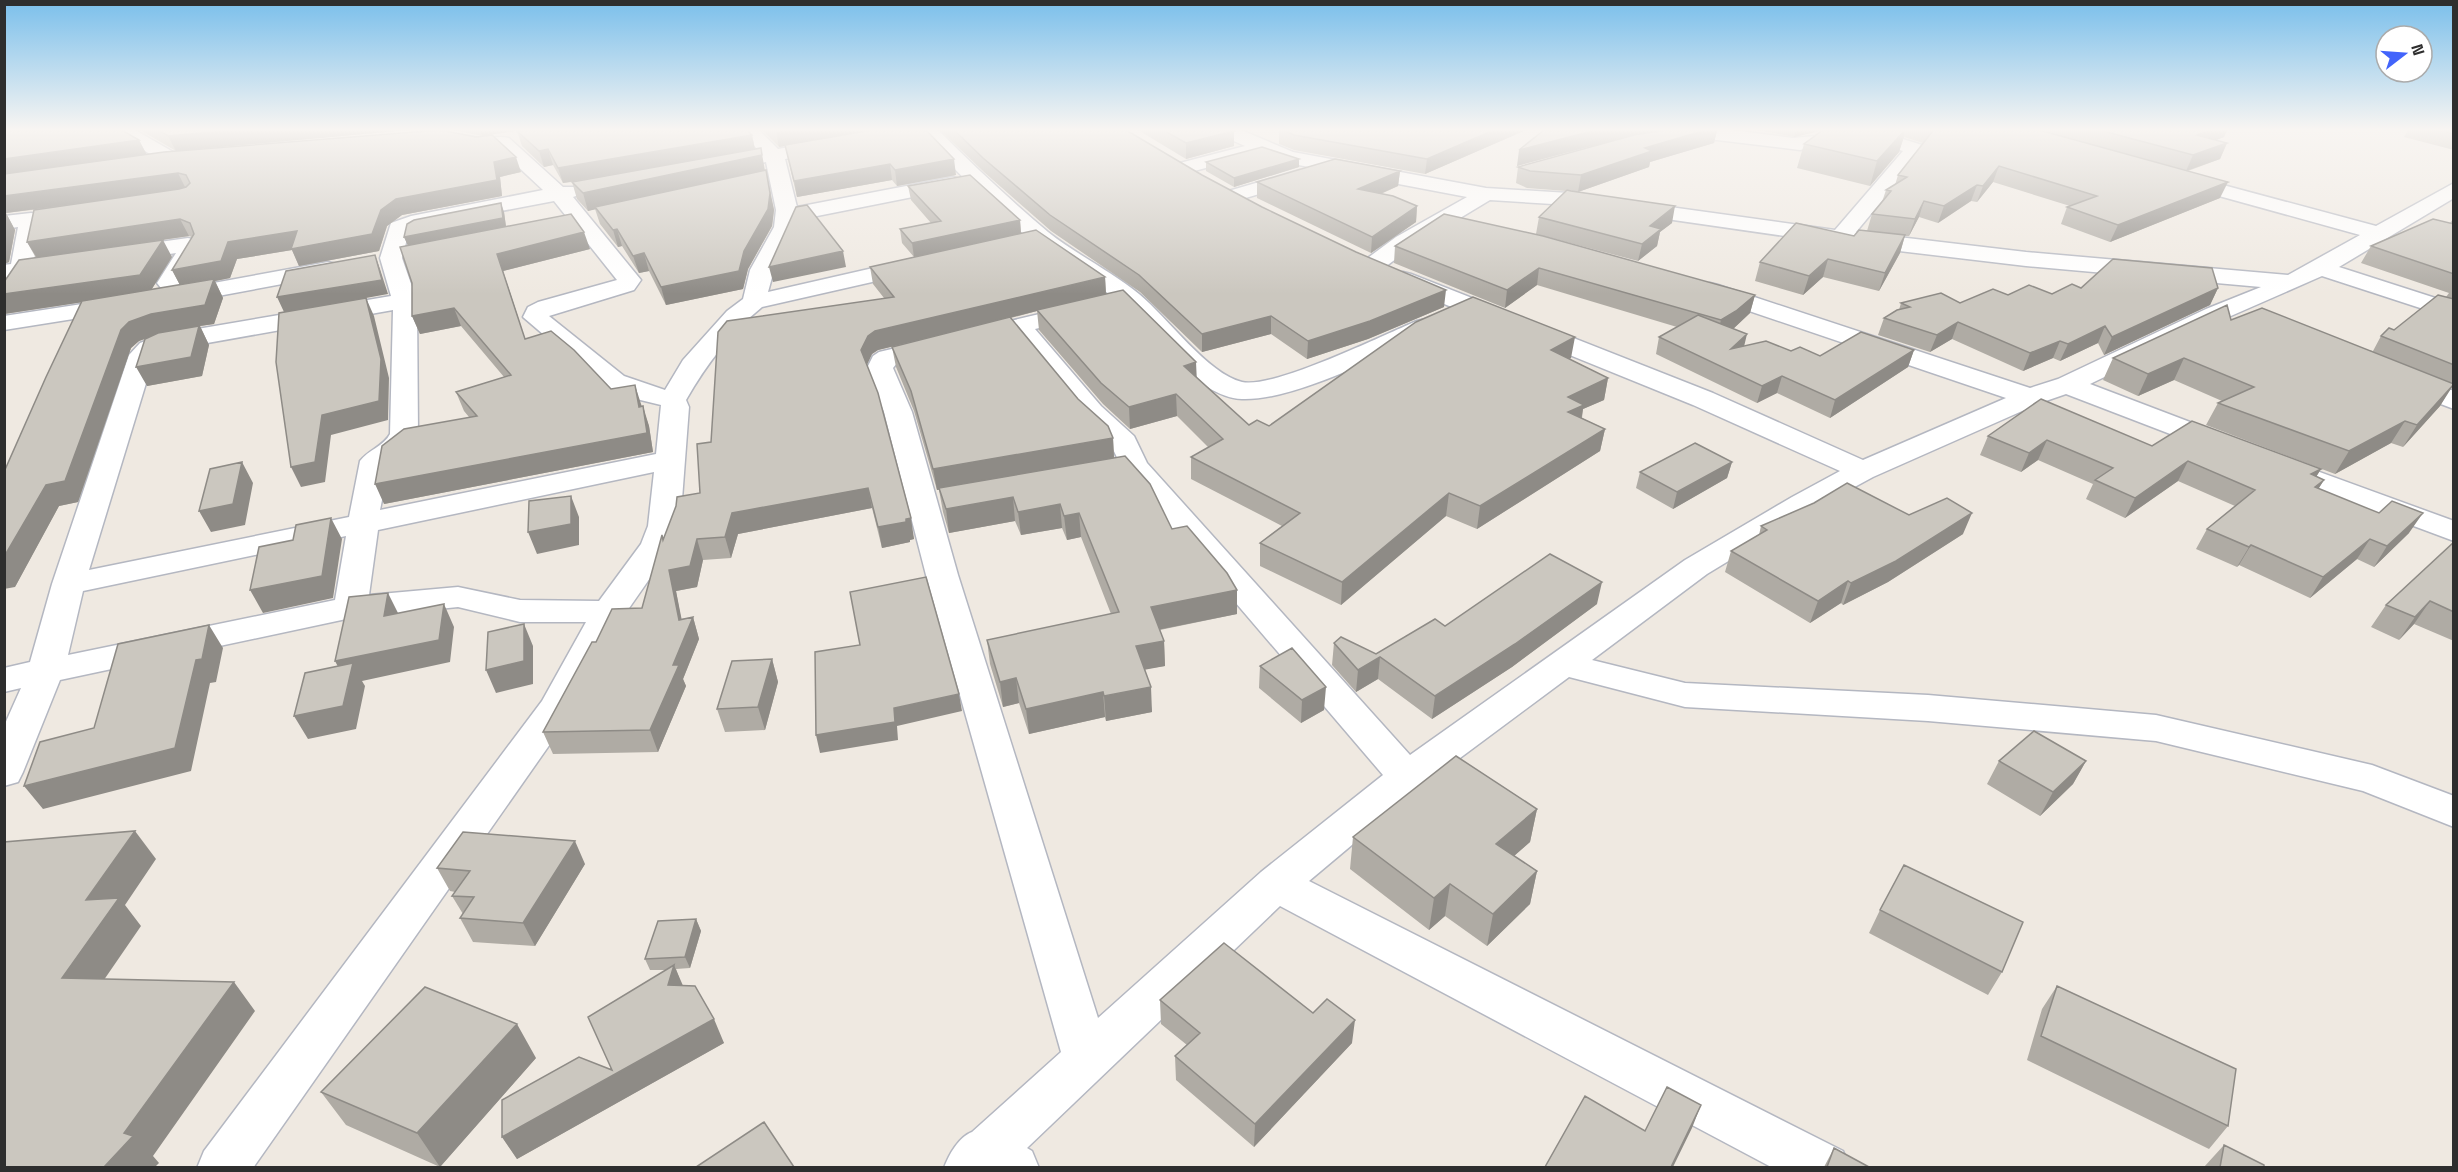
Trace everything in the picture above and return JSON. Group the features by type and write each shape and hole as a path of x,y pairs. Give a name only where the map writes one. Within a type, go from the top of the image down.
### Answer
{"street":[{"path":"551,185 629,280 626,285 547,307 537,312 535,317 615,382 633,390 672,399"},
{"path":"754,303 762,270 778,245 785,227 787,210 775,185"},
{"path":"786,216 947,185"},
{"path":"981,185 1030,240 1130,299 1208,376 1241,391 1270,389 1310,376 1472,306"},
{"path":"1212,185 1265,213"},
{"path":"1232,196 1270,185"},
{"path":"1435,185 1477,191 1569,199 1840,237 2026,259 2306,275 2454,312"},
{"path":"1492,185 1477,191 1438,221 1363,261 1703,399 1863,471"},
{"path":"1840,237 1885,185"},
{"path":"2212,185 2388,226 2432,229"},
{"path":"351,607 363,522 375,461 399,446 404,434 405,301 399,228 404,224 592,187"},
{"path":"989,1162 1087,1059 1276,885 1407,777 1696,567 1803,503 1863,471 2030,398 2067,385 2229,308 2306,275 2454,189"},
{"path":"4,223 53,216"},
{"path":"4,295 31,219"},
{"path":"1438,221 1470,228"},
{"path":"13,271 188,245 189,250 159,300 345,266"},
{"path":"368,262 402,256"},
{"path":"672,399 692,366 735,316 754,303 941,259"},
{"path":"1694,286 1728,295 2030,398"},
{"path":"1087,1059 933,502 880,368 882,362 888,357 1130,299"},
{"path":"4,772 46,671 69,584 142,355 149,348 162,343 405,301"},
{"path":"4,324 137,303"},
{"path":"2229,308 2261,321"},
{"path":"1020,327 1091,411 1124,442 1122,468 1239,589 1407,777"},
{"path":"2379,370 2454,401"},
{"path":"2067,385 2454,532"},
{"path":"222,1167 556,708 609,612 657,545 664,526 675,407 672,399"},
{"path":"69,584 670,460"},
{"path":"4,680 351,607 458,597 520,611 609,612"},
{"path":"1563,664 1686,695 1928,708 2156,728 2372,780 2454,812"},
{"path":"1276,885 1825,1167"}],"building":[{"path":"4,185 90,185 4,196"},
{"path":"188,185 472,185 396,199 381,210 372,234 291,249 297,231 228,242 221,261 172,270 194,234 190,223 180,219 27,242 34,210 186,187"},
{"path":"575,185 622,185 583,193"},
{"path":"698,185 769,185 770,193 768,209 744,251 739,271 661,287 644,253 633,256 617,229 613,230 595,207"},
{"path":"981,185 1020,220 912,243 900,229 941,221 908,186"},
{"path":"1014,185 1220,185 1356,252 1446,290 1370,321 1308,341 1271,316 1202,334 1139,275 1050,215"},
{"path":"1263,185 1368,185 1358,189 1393,196 1417,206 1372,237"},
{"path":"1895,185 1984,185 1977,185 1944,206 1924,201 1915,219 1872,214 1891,191 1886,190"},
{"path":"2060,185 2221,185 2118,225 2067,207 2097,196"},
{"path":"1567,190 1675,206 1650,226 1661,229 1642,244 1539,217"},
{"path":"501,203 503,218 404,237 407,224 414,220"},
{"path":"807,205 843,251 769,267 796,207"},
{"path":"571,214 584,232 497,254 525,339 551,331 574,350 611,389 635,385 639,407 643,406 647,433 375,484 382,446 404,429 477,416 456,392 511,375 454,308 412,316 412,283 400,247"},
{"path":"1444,214 1543,236 1755,295 1721,320 1539,268 1507,290 1395,246"},
{"path":"2433,219 2454,224 2454,274 2371,246"},
{"path":"1796,223 1854,236 1859,230 1905,235 1885,273 1828,259 1809,276 1760,262"},
{"path":"1036,230 1105,277 875,331 868,336 861,350 878,393 911,518 906,519 906,522 878,527 868,488 732,513 725,537 697,539 690,566 669,570 679,620 693,617 673,665 679,665 650,730 543,732 592,642 596,642 612,609 642,608 662,535 663,540 676,506 677,497 700,493 697,444 711,442 718,332 727,321 894,297 870,267"},
{"path":"163,240 140,275 4,294 4,282 19,260"},
{"path":"375,255 382,280 277,297 286,271"},
{"path":"2113,259 2212,268 2218,288 2112,337 2105,326 2068,344 2060,341 2030,353 1958,322 1937,335 1884,318 1897,310 1910,307 1901,303 1941,293 1960,303 1993,289 2008,295 2029,285 2052,294 2072,284 2081,288"},
{"path":"214,279 205,305 151,314 129,322 121,330 65,481 46,485 4,557 4,472 82,301"},
{"path":"1123,290 1196,362 1184,366 1249,425 1257,420 1269,426 1416,322 1473,297 1575,337 1551,350 1608,378 1568,397 1584,405 1568,412 1605,429 1480,506 1449,493 1342,582 1260,543 1300,513 1191,457 1223,439 1176,394 1129,407 1101,383 1037,310"},
{"path":"2438,295 2454,299 2454,365 2381,336 2389,328 2394,330"},
{"path":"366,298 381,359 379,401 322,415 315,462 291,467 276,362 279,313"},
{"path":"2227,305 2231,320 2262,308 2454,384 2417,425 2405,421 2349,451 2218,403 2254,387 2184,358 2148,374 2113,358"},
{"path":"1698,315 1747,334 1731,349 1766,341 1791,351 1800,347 1820,356 1861,332 1914,350 1835,400 1782,376 1762,386 1659,337"},
{"path":"1010,317 1078,399 1108,426 1113,438 933,469 911,391 892,347"},
{"path":"199,326 191,357 136,367 145,339 158,333"},
{"path":"2041,399 2152,446 2192,421 2321,469 2311,474 2324,480 2315,487 2379,513 2392,501 2423,513 2387,546 2370,539 2323,577 2251,545 2249,547 2207,529 2255,490 2188,461 2135,498 2095,480 2113,468 2047,440 2029,453 1988,436"},
{"path":"1695,443 1732,462 1677,492 1640,472"},
{"path":"1125,456 1150,484 1172,529 1187,526 1227,573 1237,590 1151,607 1164,641 1136,646 1151,687 1104,696 1103,692 1026,709 1016,678 1000,682 987,640 1119,612 1079,513 1064,516 1060,504 1018,512 1013,497 946,509 939,488"},
{"path":"242,462 233,504 199,511 210,469"},
{"path":"1847,483 1909,515 1947,498 1972,513 1896,561 1851,583 1848,581 1818,601 1731,551 1767,530 1761,526 1814,503"},
{"path":"571,496 571,524 528,532 529,501"},
{"path":"331,518 322,576 250,590 259,547 293,540 296,525"},
{"path":"2454,542 2454,612 2430,601 2415,617 2386,605"},
{"path":"1550,554 1602,582 1515,644 1435,696 1380,657 1358,670 1334,643 1341,637 1376,654 1435,619 1445,626"},
{"path":"926,577 959,694 894,708 895,722 816,735 815,652 860,645 850,592"},
{"path":"388,593 384,616 444,604 439,640 335,661 349,597"},
{"path":"524,624 524,661 486,670 488,632"},
{"path":"209,625 202,659 196,660 175,748 24,786 40,742 94,728 118,644"},
{"path":"1292,648 1326,687 1302,700 1260,666"},
{"path":"772,659 758,707 717,709 732,661"},
{"path":"353,663 343,706 294,716 305,673"},
{"path":"2034,731 2086,761 2053,792 1999,761"},
{"path":"1456,756 1537,809 1496,844 1537,871 1493,914 1450,884 1434,898 1353,837"},
{"path":"135,831 86,900 119,898 62,978 234,982 124,1133 133,1136 104,1167 4,1167 4,842"},
{"path":"463,832 575,841 523,923 460,918 474,897 452,896 470,871 437,868"},
{"path":"1904,865 2023,922 2002,972 1880,910"},
{"path":"696,919 685,957 645,959 658,921"},
{"path":"1224,943 1313,1013 1327,999 1355,1020 1255,1124 1175,1056 1200,1033 1160,1000"},
{"path":"674,965 668,985 695,986 714,1019 502,1137 502,1100 579,1057 612,1070 588,1017"},
{"path":"2057,986 2236,1069 2228,1126 2041,1036"},
{"path":"425,987 517,1024 417,1133 321,1092"},
{"path":"1667,1087 1701,1105 1671,1167 1545,1167 1585,1096 1645,1131"},
{"path":"764,1122 794,1167 696,1167"},
{"path":"2224,1145 2264,1165 2264,1167 2220,1167"},
{"path":"1834,1148 1869,1167 1827,1167"}]}
